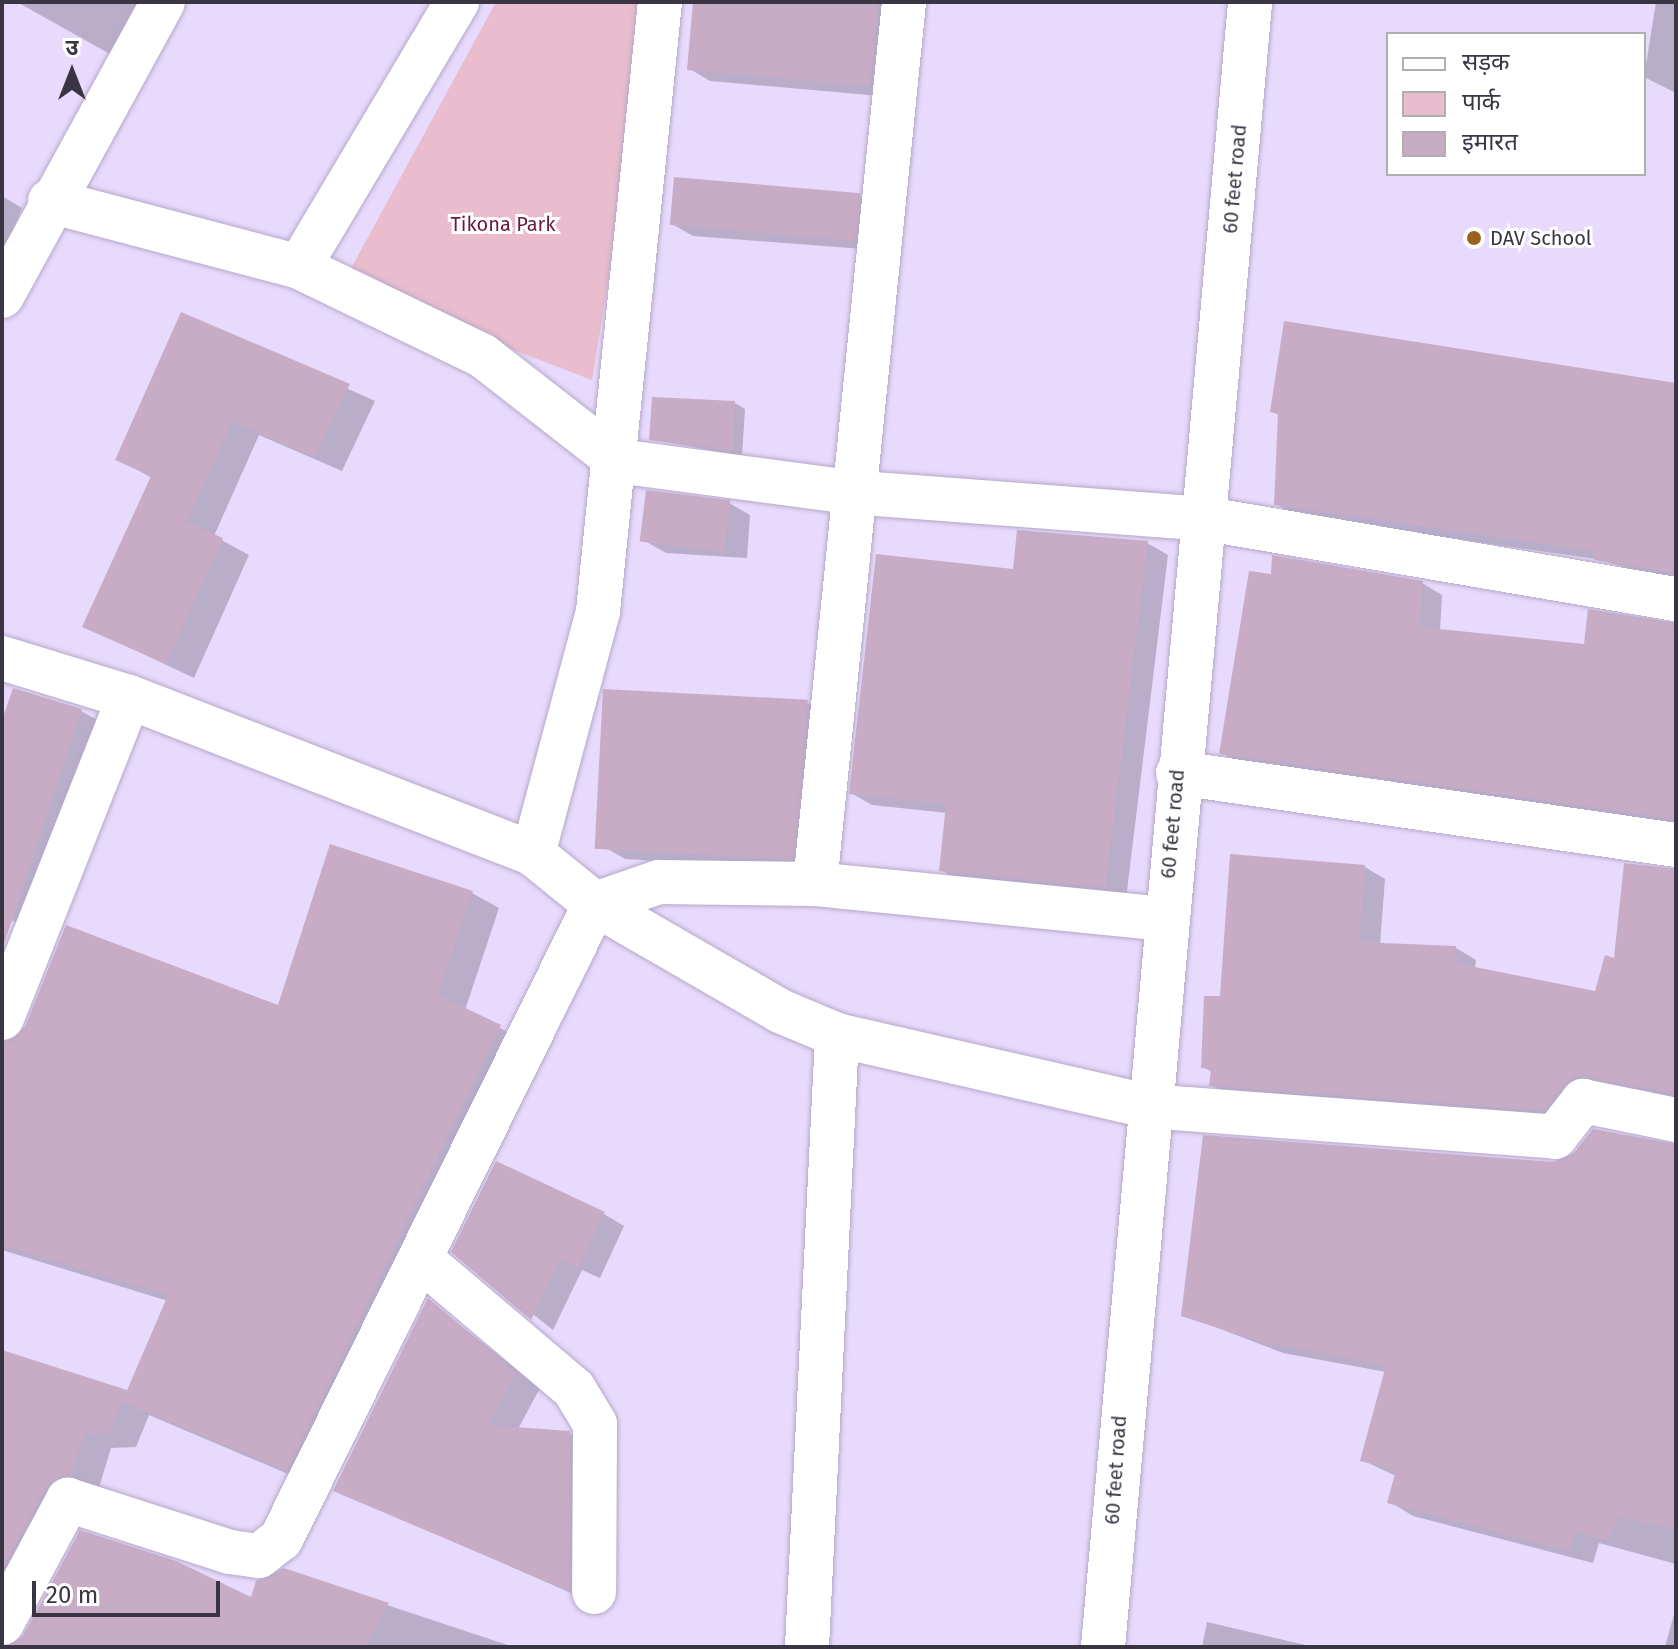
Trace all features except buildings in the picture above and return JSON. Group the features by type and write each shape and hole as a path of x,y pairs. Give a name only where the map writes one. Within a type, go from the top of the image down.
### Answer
{"street":[{"path":"2,296 50,201 163,2"},
{"path":"299,267 457,2"},
{"path":"533,854 598,611 618,461 660,2"},
{"path":"815,884 849,492 904,2"},
{"name":"60 feet road","path":"1103,1647 1147,1106 1178,773 1207,519 1250,2"},
{"path":"50,201 299,267 483,356 618,461 849,492 1207,519 1676,599"},
{"path":"2,658 129,697 533,854 595,904 780,1011 837,1035 1147,1106 1555,1137 1583,1101 1676,1120"},
{"path":"2,1018 129,697"},
{"path":"1178,773 1676,845"},
{"path":"2,1623 68,1500 230,1552 259,1556 281,1539 423,1261 595,904 659,882 815,884 1164,919"},
{"path":"807,1647 837,1035"},
{"path":"423,1261 574,1389 595,1424 594,1592"}],"green space":[{"name":"Tikona Park","path":"496,2 654,2 592,380 342,285"}],"place":[{"name":"DAV School","path":"1474,238"}]}
